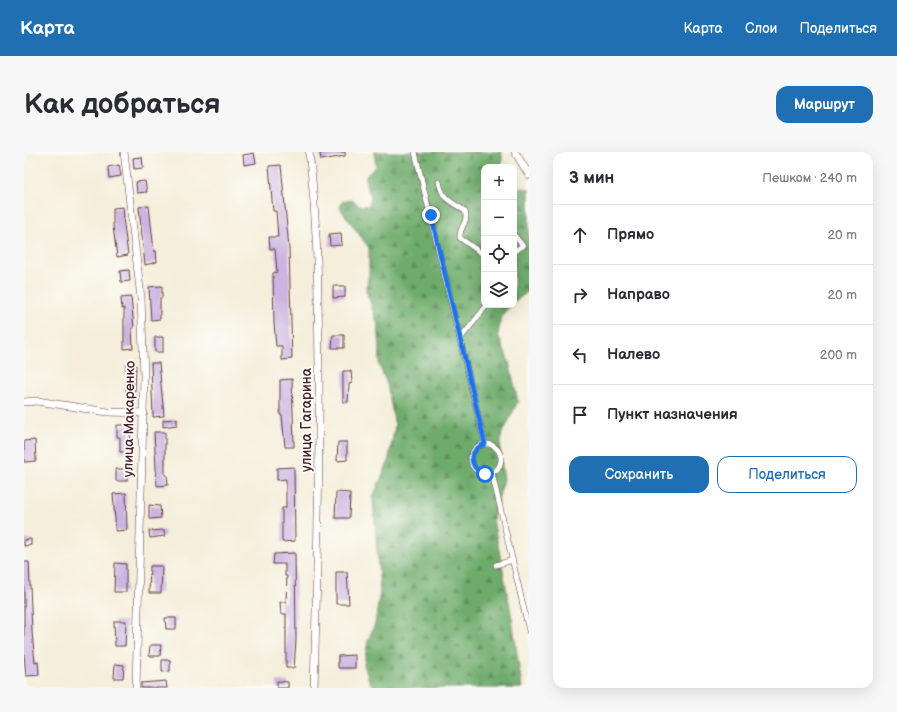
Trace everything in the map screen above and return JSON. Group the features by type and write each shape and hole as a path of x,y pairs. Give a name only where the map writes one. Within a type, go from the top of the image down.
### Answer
{"street":[{"name":"улица Макаренко","path":"124,152 141,298 144,413 136,688"},
{"name":"улица Гагарина","path":"309,152 314,191 319,323 320,476 314,688"},
{"path":"414,152 461,338 485,444"},
{"path":"515,152 529,175"},
{"path":"439,182 442,194 465,210 466,220 459,232 460,238 481,253"},
{"path":"517,239 523,246 517,249"},
{"path":"461,338 485,308"},
{"path":"24,402 37,401 108,412 144,413"},
{"path":"485,444 496,448 501,457 498,469 492,473 485,474 478,472 473,466 472,459 474,452 478,447 485,444"},
{"path":"492,473 529,631"},
{"path":"496,565 513,560"},
{"path":"522,602 529,600"}],"green space":[{"path":"374,152 501,152 503,161 501,164 481,164 481,308 509,308 501,316 498,335 509,362 518,401 501,437 500,455 504,479 493,519 512,618 522,688 377,688 370,683 364,665 368,640 375,624 380,591 373,497 388,463 395,426 387,384 379,365 380,348 378,325 366,290 369,273 369,248 340,208 342,202 351,200 361,206 369,206 371,196 366,186 366,176 376,166"},
{"path":"521,188 529,189 529,291 517,300 517,200 517,190"}],"building":[{"path":"320,152 345,152 345,156 321,160"},
{"path":"254,153 256,163 244,165 243,155"},
{"path":"142,157 143,168 134,169 133,158"},
{"path":"119,165 121,176 109,178 108,167"},
{"path":"281,165 289,248 292,359 282,360 282,346 276,346 274,323 273,273 277,272 275,249 270,249 269,237 278,237 276,211 273,211 269,166"},
{"path":"145,181 147,192 137,193 136,182"},
{"path":"149,206 154,251 156,251 157,262 145,265 139,207"},
{"path":"123,207 128,255 117,257 113,226 113,208"},
{"path":"341,233 342,245 330,246 329,234"},
{"path":"129,270 130,281 121,282 120,271"},
{"path":"162,286 162,298 160,298 160,319 151,320 149,287"},
{"path":"333,286 345,286 345,297 333,298"},
{"path":"131,297 134,328 132,328 133,348 124,349 124,308 122,309 121,298"},
{"path":"333,335 344,335 344,348 332,348"},
{"path":"155,337 163,337 163,352 155,352"},
{"path":"151,363 159,363 164,416 153,417"},
{"path":"126,365 136,365 135,391 126,392"},
{"path":"343,371 351,371 352,383 349,384 348,402 343,402"},
{"path":"292,379 294,447 285,447 282,415 280,415 280,380"},
{"path":"177,419 177,425 163,427 163,420"},
{"path":"117,425 130,425 131,452 120,452 120,437 117,437"},
{"path":"154,432 165,432 165,475 167,475 168,485 157,486"},
{"path":"35,440 36,461 24,462 24,441"},
{"path":"338,442 347,442 347,460 337,461"},
{"path":"294,467 295,541 282,542 282,508 286,508 286,479 277,480 277,468"},
{"path":"116,469 127,469 127,481 116,481"},
{"path":"336,492 350,493 349,518 335,518"},
{"path":"126,493 127,530 116,531 113,494"},
{"path":"149,505 160,506 161,518 149,519"},
{"path":"164,530 165,536 150,538 149,531"},
{"path":"31,539 31,545 24,546 24,540"},
{"path":"295,553 296,640 294,668 286,668 286,614 281,614 280,602 286,602 287,576 285,576 285,564 273,564 274,554"},
{"path":"24,562 29,562 32,632 35,663 38,662 39,675 26,676 24,655"},
{"path":"115,563 126,564 126,592 114,592"},
{"path":"150,566 162,566 161,593 149,593"},
{"path":"336,572 347,572 349,604 336,604"},
{"path":"165,618 176,618 176,629 166,629"},
{"path":"114,621 126,621 125,646 115,646"},
{"path":"150,645 161,645 160,656 149,656"},
{"path":"355,655 355,668 338,668 338,656"},
{"path":"162,660 170,660 170,671 162,672"},
{"path":"115,664 124,665 123,678 114,678"},
{"path":"166,681 167,688 141,688 141,683"},
{"path":"277,681 288,682 288,688 277,688"}],"route":[{"path":"431,215 485,444 478,447 474,452 472,459 473,466 478,472 485,474"}]}
